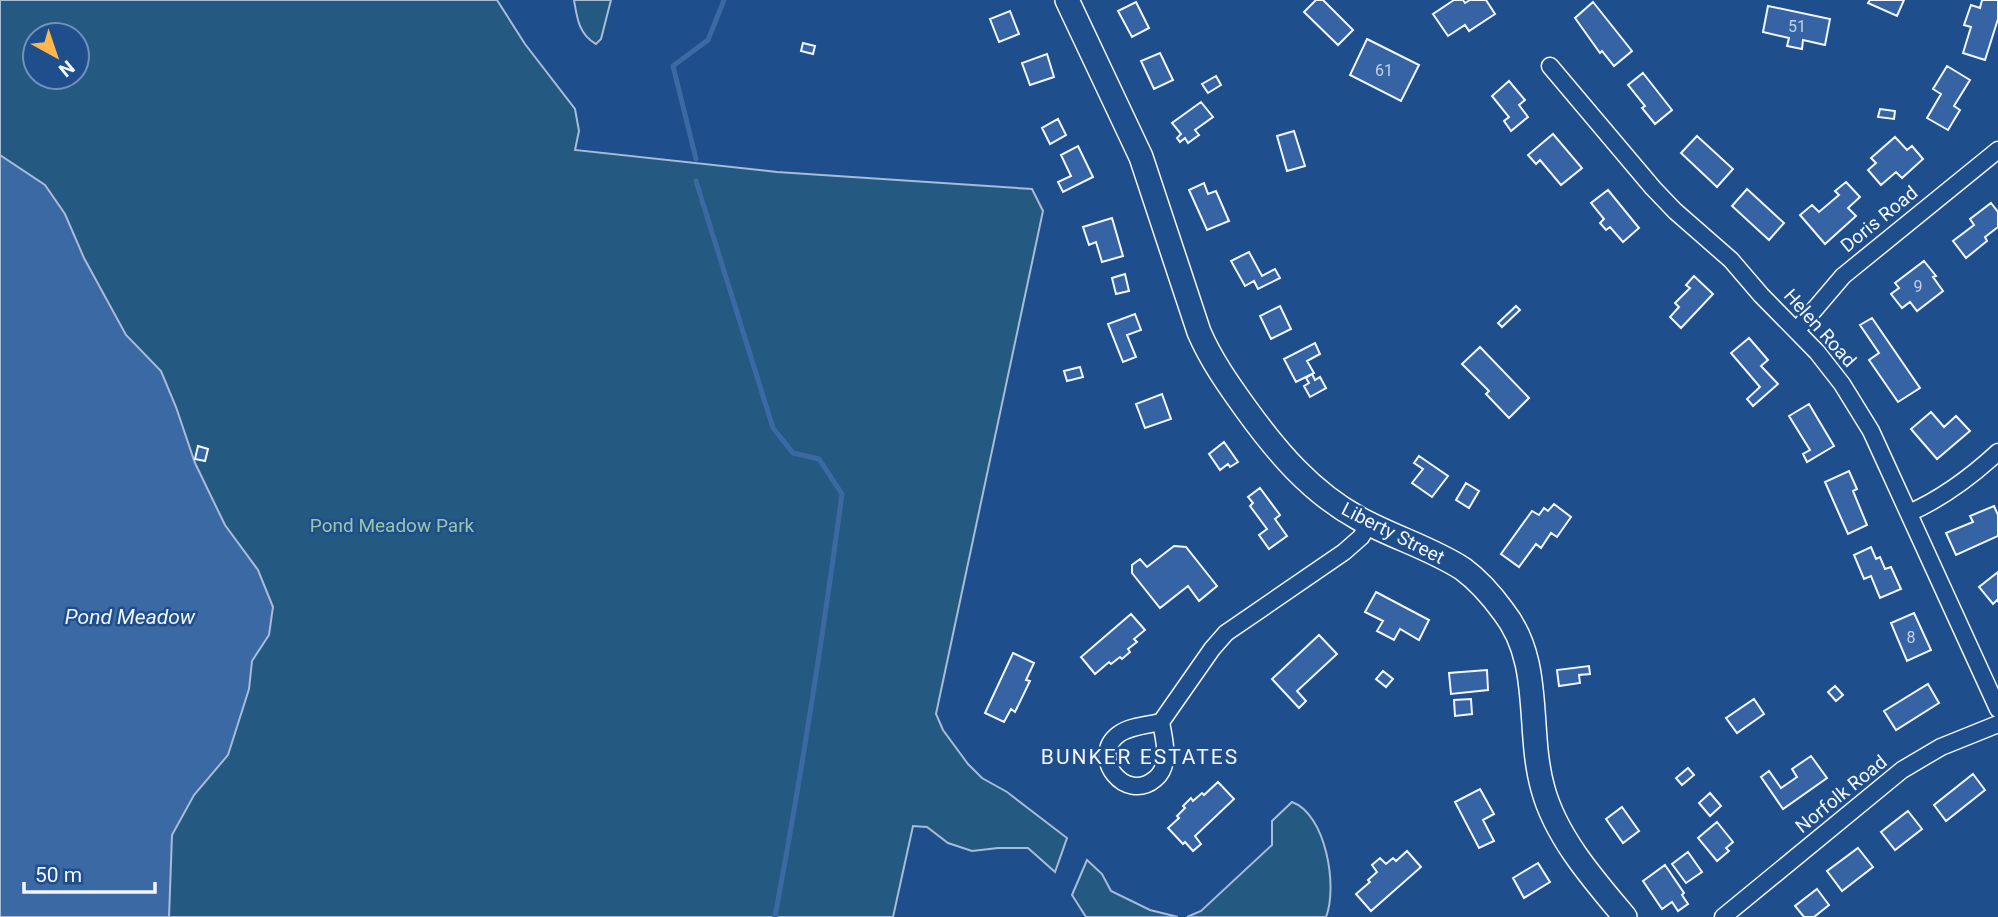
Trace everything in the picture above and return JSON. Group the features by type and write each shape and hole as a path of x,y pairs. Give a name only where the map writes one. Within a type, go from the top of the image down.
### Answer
{"main road":[{"name":"Liberty Street","path":"1067,0 1141,157 1199,332 1212,358 1259,428 1291,466 1322,494 1368,523 1464,570 1506,613 1523,646 1530,673 1537,763 1548,804 1578,858 1625,917"}],"street":[{"name":"Helen Road","path":"1550,66 1653,188 1731,260 1825,361 1871,430 1998,709"},
{"name":"Doris Road","path":"1797,330 1843,276 1998,150"},
{"path":"1909,513 1952,490 1998,452"},
{"path":"1161,722 1226,633 1343,552 1360,537 1368,523"},
{"name":"Norfolk Road","path":"1723,917 1902,770 1941,747 1998,724"}],"green space":[{"name":"Pond Meadow Park","path":"0,0 497,0 525,44 575,109 579,131 575,150 777,172 1032,189 1043,211 936,714 943,730 982,778 1007,792 1067,838 1055,872 1028,848 972,851 948,843 927,827 913,826 893,917 0,917"},
{"path":"574,0 611,0 601,39 596,44 582,31"},
{"path":"1292,802 1304,809 1321,836 1331,888 1326,917 1187,917 1201,911 1272,845 1272,821"},
{"path":"1087,860 1102,874 1111,891 1150,910 1178,917 1086,917 1072,895"}],"water":[{"name":"Pond Meadow","path":"0,155 45,185 65,214 84,258 126,335 161,371 195,463 225,525 258,570 273,607 269,635 252,661 249,689 228,755 194,795 172,835 169,917 0,917"}],"building":[{"path":"1316,0 1323,0 1353,30 1338,45 1304,12"},
{"path":"1454,0 1463,0 1465,3 1470,0 1486,0 1495,14 1469,31 1465,25 1448,36 1433,14"},
{"path":"1870,0 1904,0 1897,16 1868,3"},
{"path":"1982,0 1998,0 1998,19 1985,60 1963,53 1971,27 1964,25 1971,5 1980,8"},
{"path":"1136,2 1149,28 1132,37 1118,11"},
{"path":"1593,2 1632,51 1614,66 1602,51 1600,53 1575,18"},
{"path":"1768,6 1830,19 1825,45 1803,40 1802,49 1787,46 1789,38 1763,32"},
{"path":"1010,11 1019,34 999,42 990,19"},
{"path":"1367,39 1419,65 1401,101 1350,75"},
{"path":"803,43 815,46 813,54 801,51"},
{"path":"1160,53 1173,80 1154,89 1141,61"},
{"path":"1047,54 1054,77 1030,85 1022,63"},
{"path":"1947,66 1970,80 1954,106 1960,110 1948,130 1927,118 1941,94 1933,89"},
{"path":"1643,73 1672,110 1655,124 1628,85"},
{"path":"1216,76 1221,85 1208,93 1202,84"},
{"path":"1509,81 1525,100 1519,105 1528,117 1511,131 1504,121 1509,117 1492,96"},
{"path":"1201,102 1213,117 1195,130 1199,135 1188,143 1185,138 1180,142 1177,138 1181,134 1172,123"},
{"path":"1880,109 1895,111 1894,119 1878,117"},
{"path":"1058,119 1066,135 1050,144 1042,128"},
{"path":"1294,131 1305,166 1287,171 1277,136"},
{"path":"1553,134 1582,168 1561,185 1540,160 1536,164 1528,155"},
{"path":"1697,136 1733,169 1717,187 1681,153"},
{"path":"1895,137 1907,150 1912,146 1923,159 1902,178 1896,172 1881,185 1868,170 1876,163 1871,158"},
{"path":"1078,146 1093,177 1063,192 1058,182 1071,176 1061,155"},
{"path":"1846,182 1860,197 1848,208 1856,216 1825,244 1800,215 1812,205 1819,212 1839,195 1835,191"},
{"path":"1204,183 1208,194 1216,191 1229,221 1207,230 1189,190"},
{"path":"1747,189 1784,223 1769,240 1732,206"},
{"path":"1608,190 1639,228 1623,242 1610,227 1606,230 1600,223 1604,219 1591,203"},
{"path":"1991,203 1998,212 1998,227 1985,237 1987,241 1966,258 1953,241 1974,225 1970,219"},
{"path":"1112,218 1123,256 1102,262 1096,242 1089,245 1083,227"},
{"path":"1249,252 1262,276 1275,269 1280,278 1258,289 1254,281 1245,286 1231,261"},
{"path":"1924,261 1936,276 1933,277 1943,291 1917,311 1910,302 1902,308 1891,294 1899,288 1895,283"},
{"path":"1125,274 1129,291 1116,294 1112,278"},
{"path":"1694,276 1713,294 1681,328 1670,317 1679,307 1675,303 1690,288 1686,285"},
{"path":"1280,306 1291,329 1271,339 1260,316"},
{"path":"1516,306 1520,310 1502,327 1498,323"},
{"path":"1135,314 1141,330 1127,335 1136,357 1123,362 1108,324"},
{"path":"1872,318 1920,388 1898,402 1869,360 1879,353 1860,325"},
{"path":"1749,338 1768,360 1761,366 1778,384 1753,406 1747,399 1760,387 1731,353"},
{"path":"1315,343 1320,354 1307,361 1314,373 1296,382 1284,359"},
{"path":"1480,347 1529,398 1509,418 1486,394 1489,391 1462,364"},
{"path":"1080,367 1083,377 1067,381 1064,371"},
{"path":"1312,374 1315,380 1320,377 1326,388 1310,397 1304,386 1309,383 1306,378"},
{"path":"1162,394 1171,419 1145,428 1136,404"},
{"path":"1809,404 1834,446 1807,462 1803,454 1810,450 1789,416"},
{"path":"1931,412 1944,427 1956,416 1970,431 1937,459 1911,429"},
{"path":"1224,442 1238,462 1230,467 1228,464 1220,470 1209,454"},
{"path":"198,446 208,449 205,461 195,459"},
{"path":"1419,456 1448,476 1432,497 1412,483 1423,469 1414,463"},
{"path":"1849,471 1857,489 1853,491 1867,525 1848,534 1825,482"},
{"path":"1466,483 1479,491 1469,508 1456,500"},
{"path":"1260,488 1280,515 1275,519 1287,536 1269,549 1259,535 1267,529 1250,506 1253,503 1248,497"},
{"path":"1554,504 1571,517 1557,537 1551,533 1541,548 1536,544 1519,567 1501,554 1532,511 1539,515 1544,508 1548,511"},
{"path":"1994,506 1998,515 1998,536 1956,555 1946,533 1973,522 1970,516"},
{"path":"1174,546 1186,547 1217,586 1199,601 1188,586 1160,608 1132,573 1132,565 1140,559 1147,567"},
{"path":"1871,547 1876,559 1880,557 1885,569 1891,567 1901,589 1880,598 1871,576 1864,579 1854,555"},
{"path":"1998,572 1998,602 1997,600 1993,604 1979,587"},
{"path":"1376,592 1429,620 1419,640 1400,629 1394,640 1377,631 1383,621 1365,612"},
{"path":"1914,613 1931,650 1907,661 1891,623"},
{"path":"1131,614 1145,630 1134,639 1137,642 1128,649 1130,652 1122,659 1120,657 1111,664 1109,662 1095,674 1081,657"},
{"path":"1319,635 1337,654 1297,691 1306,701 1299,708 1272,679"},
{"path":"1013,653 1034,663 1026,680 1030,681 1015,712 1011,709 1004,722 985,713"},
{"path":"1589,666 1590,674 1579,675 1580,683 1559,686 1557,670"},
{"path":"1487,670 1488,690 1451,694 1449,673"},
{"path":"1383,671 1393,679 1386,687 1376,679"},
{"path":"1928,684 1939,703 1896,730 1884,711"},
{"path":"1835,686 1843,695 1836,701 1828,692"},
{"path":"1471,699 1472,714 1455,716 1454,700"},
{"path":"1754,699 1764,714 1737,733 1726,718"},
{"path":"1811,756 1827,778 1783,809 1761,777 1769,771 1781,788 1797,777 1792,769"},
{"path":"1688,768 1694,775 1682,785 1676,778"},
{"path":"1973,774 1985,790 1946,821 1934,805"},
{"path":"1218,782 1234,799 1195,836 1201,844 1193,851 1168,828 1179,818 1177,816 1185,808 1183,806 1191,798 1193,801 1202,793 1204,795"},
{"path":"1480,789 1494,814 1483,820 1494,841 1479,848 1455,802"},
{"path":"1710,793 1721,806 1710,816 1699,803"},
{"path":"1622,807 1639,831 1623,843 1606,819"},
{"path":"1908,811 1922,829 1895,850 1881,832"},
{"path":"1717,822 1733,842 1726,848 1729,851 1717,861 1698,838"},
{"path":"1858,848 1873,867 1842,891 1827,871"},
{"path":"1407,851 1421,867 1371,911 1356,894 1377,872 1372,865 1380,858 1386,864 1393,858 1396,861"},
{"path":"1688,852 1702,872 1686,883 1672,864"},
{"path":"1538,863 1550,882 1524,898 1513,878"},
{"path":"1665,865 1684,893 1682,895 1688,904 1678,911 1672,902 1662,909 1643,881"},
{"path":"1817,889 1829,905 1814,917 1804,917 1795,906"}],"waterway":[{"path":"696,159 673,66 708,40 724,0"},
{"path":"696,181 773,428 793,453 819,459 842,494 811,706 775,917"}],"district":[{"name":"BUNKER ESTATES","path":"1140,757"}]}
